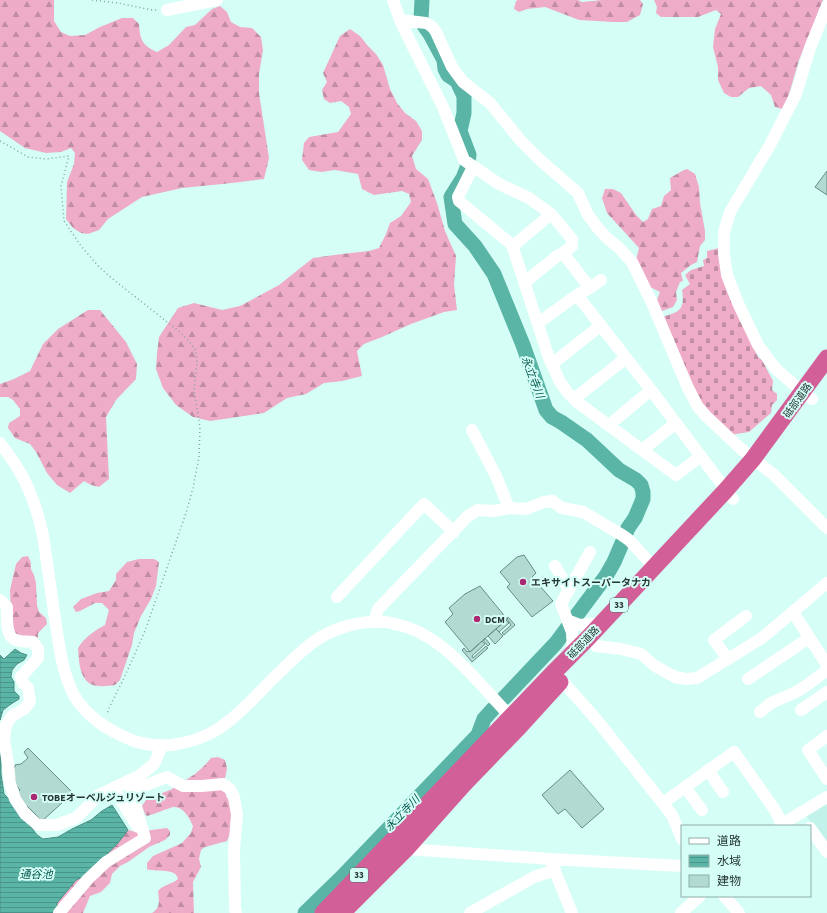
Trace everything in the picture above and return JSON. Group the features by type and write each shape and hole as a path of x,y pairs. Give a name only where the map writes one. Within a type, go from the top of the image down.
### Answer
{"highway":[{"name":"砥部道路","path":"558,676 584,635 730,494 758,462 808,396 827,358"},
{"name":"砥部道路","path":"808,396 827,379"},
{"name":"砥部道路","path":"342,913 401,843 558,676 584,635 602,623 654,567 730,494"},
{"name":"砥部道路","path":"323,913 401,843"}],"street":[{"path":"167,10 216,0"},
{"path":"393,0 400,20 469,164 499,184 529,198 551,214 572,239 572,246 557,256 524,283"},
{"path":"808,396 776,368 758,345 738,303 727,275 724,254 724,232 730,212 770,145 796,94 810,48 827,6"},
{"path":"400,20 430,24 436,32 452,67 463,82 490,103 521,141 540,160 578,192 588,215 597,227 632,262 652,303 688,388 698,407 706,416 774,475 827,528"},
{"path":"469,164 458,197 459,200 512,245 549,358 560,382 568,393 608,425 676,474 701,456"},
{"path":"512,247 551,214"},
{"path":"563,253 590,288"},
{"path":"538,323 600,280"},
{"path":"577,295 730,494"},
{"path":"552,364 600,326"},
{"path":"574,399 626,358"},
{"path":"608,425 651,390"},
{"path":"642,450 676,423"},
{"path":"472,430 496,476 510,508"},
{"path":"0,443 21,473 33,498 39,517 61,654 66,676 75,697 88,713 104,726 120,736 139,743 162,746 188,743 210,734 230,720 313,642 336,630 362,622 386,622 410,627 430,638 453,655 516,722"},
{"path":"374,622 378,609 468,516 478,510 494,511 510,508 526,509 544,502 552,501 562,508 583,512 625,538 654,567"},
{"path":"337,597 424,504 454,532"},
{"path":"590,552 561,604 567,620 584,635 621,649 641,654 654,666 675,677 686,679 697,678 762,638 827,583"},
{"path":"555,566 569,589"},
{"path":"0,600 7,607 6,619 8,630 12,638 17,641 33,642 38,648 38,658 21,677 23,683 28,688 30,702 24,709 12,716 6,725 4,739 10,783 15,799 25,814 38,825 57,825 76,818 99,795 139,776 154,764 162,746"},
{"path":"793,612 827,665"},
{"path":"728,659 714,640 746,616"},
{"path":"748,679 809,638"},
{"path":"760,712 771,704 796,692 827,670"},
{"path":"558,676 596,719 663,803 672,815 681,837"},
{"path":"802,710 827,692"},
{"path":"827,736 808,750 827,779"},
{"path":"663,803 734,752 774,810 780,825 827,797"},
{"path":"708,770 724,792"},
{"path":"146,838 131,791 168,777 183,786 223,784 230,788 234,797 237,815 234,850 236,913"},
{"path":"685,787 702,810"},
{"path":"113,788 146,838"},
{"path":"799,814 807,825"},
{"path":"811,830 827,852"},
{"path":"59,913 88,879 106,862 146,838"},
{"path":"401,843 552,865 681,866"},
{"path":"470,913 534,877 552,865"},
{"path":"552,865 572,913"},
{"path":"681,913 699,897"},
{"path":"725,897 740,913"}],"path":[{"path":"92,0 118,2 152,10 167,10"},
{"path":"0,141 28,157 46,159 69,156 61,186 64,220 81,246 100,268 176,329 189,341 196,352 197,361 194,390 200,427 199,457 193,488 186,513 145,631 109,708 104,726"}],"shaded area":[{"path":"827,802 827,847 806,815"}],"green space":[{"path":"0,0 54,0 54,21 61,32 70,36 85,35 122,18 133,18 139,24 141,38 145,44 157,52 169,45 186,27 195,25 212,9 220,6 227,12 231,22 240,27 252,28 261,37 263,50 259,74 259,93 269,158 264,179 182,188 142,197 108,219 99,230 88,234 81,233 73,228 66,219 67,182 74,164 75,153 71,148 61,152 46,153 25,148 0,131"},
{"path":"578,0 582,2 602,0 640,0 643,4 640,15 627,22 613,22 579,20 545,7 527,9 519,12 514,9 516,1"},
{"path":"654,0 823,0 799,60 787,101 782,109 775,107 771,95 761,86 749,88 738,97 731,97 724,93 718,80 718,67 713,47 715,29 721,14 716,10 698,17 661,17 656,13 657,7"},
{"path":"350,29 360,36 376,54 383,65 390,89 397,103 405,113 416,121 422,131 422,140 412,156 416,169 428,179 445,231 456,256 454,285 457,310 444,312 411,324 364,344 357,351 362,376 342,381 324,383 306,394 287,398 264,413 210,421 193,417 176,405 163,388 156,369 159,337 178,308 194,303 222,310 240,306 279,285 313,258 369,251 379,248 390,223 401,216 411,202 409,194 402,191 374,195 362,189 358,174 335,170 321,172 309,170 302,160 304,143 309,137 338,132 351,114 349,107 341,101 330,103 324,99 322,90 327,82 323,73 340,36"},
{"path":"687,169 695,174 699,187 705,240 700,246 697,262 681,273 683,281 680,282 676,292 677,300 673,307 662,311 657,300 660,292 650,287 636,260 639,248 607,213 602,198 605,189 613,189 621,193 636,215 643,222 648,219 652,209 661,206 664,196 671,190 670,178"},
{"path":"719,248 737,313 758,357 762,360 773,381 772,390 777,394 777,400 772,405 771,413 749,432 730,435 707,415 662,317 677,312 682,306 682,290 690,284 685,275 691,270 704,266 703,260 707,258 707,251"},
{"path":"88,310 100,310 126,342 137,364 136,379 116,400 106,417 109,479 99,487 84,481 70,493 57,485 47,473 30,444 15,438 8,428 9,423 20,416 20,409 13,400 8,397 0,397 0,384 30,371 43,344 58,329"},
{"path":"28,556 36,583 37,605 39,612 46,618 47,624 38,633 38,638 25,639 15,635 11,619 10,590 16,564 22,557"},
{"path":"139,559 154,559 159,562 156,586 134,633 132,645 120,680 115,685 95,686 88,682 82,674 79,664 78,648 90,635 105,625 109,610 102,603 95,603 76,612 73,607 81,599 97,593 109,591 116,580 116,574 127,562"},
{"path":"218,757 225,760 227,768 225,779 226,796 232,806 230,834 227,841 205,847 201,850 199,859 201,867 193,882 194,913 152,913 158,906 158,891 178,879 174,873 147,869 147,863 153,856 182,843 191,833 193,826 184,811 181,809 172,807 147,816 142,806 146,800 172,789 195,774 211,758"},
{"path":"167,828 170,831 170,835 165,840 149,847 120,866 112,874 110,883 101,892 90,896 83,913 55,913 57,912 57,903 76,880 87,875 118,843 128,830 136,832"}],"water":[{"path":"15,649 27,655 24,660 17,664 12,670 11,677 14,682 14,691 19,696 19,699 3,710 0,720 0,655 4,659"},
{"name":"通谷池","path":"0,737 1,774 4,794 17,808 37,835 43,839 58,837 91,820 112,805 128,830 118,843 87,875 76,880 57,903 57,912 55,913 0,913"}],"building":[{"path":"827,171 827,195 815,187"},
{"path":"524,555 536,573 532,577 553,601 532,617 507,587 510,584 500,572 517,557"},
{"name":"DCM","path":"480,586 507,619 470,652 445,622 453,614 449,608 465,594"},
{"path":"508,617 515,625 504,635 502,633 511,625 507,619"},
{"path":"506,620 509,623 499,632 496,629"},
{"path":"496,629 503,636 495,644 488,636"},
{"path":"485,638 490,644 488,646 483,640"},
{"path":"482,641 485,644 472,656 473,658 486,646 488,648 472,662 462,650 464,648 467,652 470,652"},
{"path":"28,748 73,793 42,821 27,806 25,808 14,795 20,790 16,785 13,768 15,765 21,764 28,758 24,752"},
{"path":"570,770 604,809 582,828 565,809 558,814 542,795"}],"waterway":[{"name":"永立寺川","path":"422,0 421,19 444,60 445,69 448,75 457,81 464,96 464,113 460,131 469,155 467,168 463,178 451,197 455,224 475,246 494,274 523,345 546,410 552,417 587,440 619,470 636,480 641,485 643,492 643,499 635,518 628,528 614,562 606,576 556,643 504,698"},
{"name":"永立寺川","path":"305,913 341,878 478,735 484,719 493,709"}],"place":[{"name":"エキサイトスーパータナカ","path":"523,582"},
{"name":"DCM","path":"477,619"},
{"name":"TOBEオーベルジュリゾート","path":"34,797"}]}
